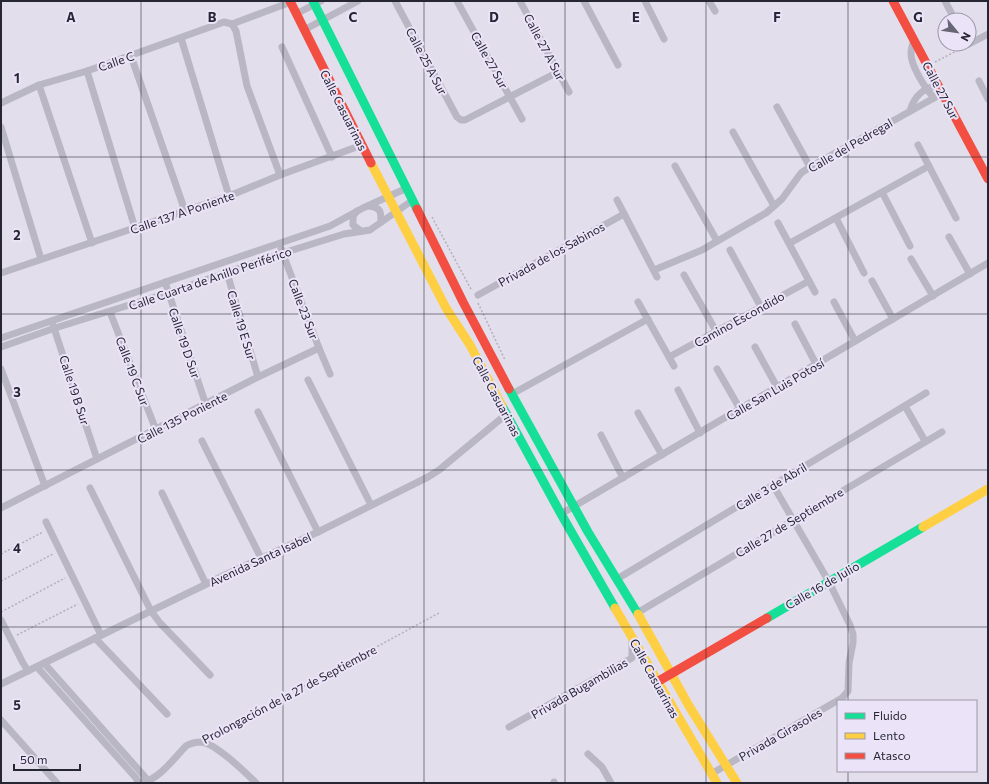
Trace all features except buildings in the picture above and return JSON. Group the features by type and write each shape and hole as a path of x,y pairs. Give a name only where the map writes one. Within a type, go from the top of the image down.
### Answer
{"main road":[{"name":"Calle Casuarinas","path":"290,1 362,146 446,308 470,345 561,514 710,774 717,783"},
{"name":"Calle 27 Sur","path":"893,1 988,179"},
{"name":"Calle Casuarinas","path":"316,2 322,20 463,302 512,394 671,674 737,783"},
{"name":"Calle 16 de Julio","path":"657,682 988,489"}],"street":[{"name":"Calle C","path":"1,103 39,85 87,71 224,22 232,24 290,1"},
{"path":"304,30 358,1"},
{"name":"Calle 25 A Sur","path":"395,1 457,117 461,120 465,120 510,97"},
{"name":"Calle 27 Sur","path":"458,1 522,119"},
{"path":"584,1 618,65"},
{"path":"645,1 664,39"},
{"path":"709,1 714,11"},
{"path":"945,1 951,12"},
{"path":"296,14 316,2"},
{"name":"Calle 27 A Sur","path":"522,2 569,92"},
{"path":"232,24 236,31 247,86 280,175"},
{"path":"977,40 988,34"},
{"path":"180,38 229,196"},
{"path":"914,40 911,52 913,64 927,89 934,98"},
{"path":"282,47 332,157"},
{"path":"131,56 185,211"},
{"path":"87,71 135,228"},
{"path":"510,97 558,72"},
{"path":"979,81 988,99"},
{"path":"39,85 92,243"},
{"path":"910,111 916,97 927,89 940,89"},
{"name":"Calle del Pedregal","path":"654,270 702,250 766,213 782,199 801,173 934,98 940,89"},
{"path":"777,107 810,167"},
{"path":"1,127 41,259"},
{"path":"733,132 774,206"},
{"path":"918,145 956,218"},
{"name":"Calle 137 A Poniente","path":"1,273 229,196 280,175 362,146"},
{"path":"675,166 717,241"},
{"path":"790,243 929,166"},
{"name":"Calle Cuarta de Anillo Periférico","path":"1,338 330,226 357,211 407,188"},
{"path":"882,192 910,246"},
{"name":"Calle Cuarta de Anillo Periférico","path":"1,347 55,328 168,293 282,253 344,234 370,230 413,200"},
{"path":"617,200 657,277"},
{"path":"369,206 379,209 381,222"},
{"path":"357,211 353,216 353,225 361,231"},
{"name":"Privada de los Sabinos","path":"478,295 624,214"},
{"path":"836,218 864,273"},
{"path":"778,223 815,292"},
{"path":"949,237 970,274"},
{"name":"Calle 23 Sur","path":"279,243 330,374"},
{"path":"730,250 761,307"},
{"path":"911,259 933,296"},
{"name":"Calle San Luis Potosí","path":"561,514 988,263"},
{"name":"Calle 19 E Sur","path":"227,273 258,377"},
{"path":"684,275 716,331"},
{"name":"Camino Escondido","path":"669,357 809,281"},
{"path":"872,281 893,319"},
{"name":"Calle 19 D Sur","path":"165,282 206,405"},
{"path":"638,302 674,366"},
{"path":"834,302 855,341"},
{"name":"Calle 19 C Sur","path":"110,312 156,430"},
{"path":"512,394 648,319"},
{"name":"Calle 19 B Sur","path":"52,320 97,460"},
{"path":"795,324 816,364"},
{"path":"755,347 777,387"},
{"name":"Calle 135 Poniente","path":"1,508 206,405 258,377 319,348"},
{"path":"717,368 740,409"},
{"path":"1,369 45,486"},
{"path":"308,380 371,505"},
{"path":"678,390 700,432"},
{"name":"Calle 3 de Abril","path":"617,579 926,393"},
{"path":"905,406 925,441"},
{"path":"258,412 318,532"},
{"path":"638,413 662,455"},
{"name":"Avenida Santa Isabel","path":"1,684 206,584 318,532 439,470 507,415"},
{"name":"Calle 27 de Septiembre","path":"637,613 942,432"},
{"path":"601,434 623,478"},
{"path":"202,441 261,558"},
{"path":"773,485 829,582"},
{"path":"90,488 151,611 160,623 210,675"},
{"path":"162,493 206,584"},
{"path":"48,525 85,601 98,637 104,648 167,714"},
{"name":"Privada Girasoles","path":"829,582 853,634 853,643 849,663 848,691 839,700"},
{"path":"1,620 22,663 28,671"},
{"name":"Privada Bugambilias","path":"509,728 632,658 632,638"},
{"path":"40,665 145,777 147,782 138,783 136,778 40,665"},
{"name":"Privada Girasoles","path":"710,774 837,701"},
{"path":"1,720 57,783"},
{"path":"201,742 211,745 240,767 256,783"},
{"name":"Prolongación de la 27 de Septiembre","path":"147,782 155,778 186,746 192,743 201,742"},
{"path":"588,754 602,766 610,782"}],"path":[{"path":"940,59 953,52"},
{"path":"1,554 48,525"},
{"path":"1,581 60,550"},
{"path":"1,612 72,575"},
{"path":"10,639 85,601"},
{"name":"Prolongación de la 27 de Septiembre","path":"201,742 440,613"}],"traffic: fast":[{"path":"313,1 417,209"},
{"path":"509,389 588,532 638,614"},
{"path":"502,406 561,514 615,608"},
{"path":"767,618 923,527"}],"traffic: slow":[{"path":"371,163 446,308 470,345 502,406"},
{"path":"923,527 988,489"},
{"path":"615,608 717,783"},
{"path":"638,614 689,706 737,783"}],"traffic: jam":[{"path":"290,1 371,163"},
{"path":"893,1 988,179"},
{"path":"417,209 463,302 509,389"},
{"path":"657,682 767,618"}]}
